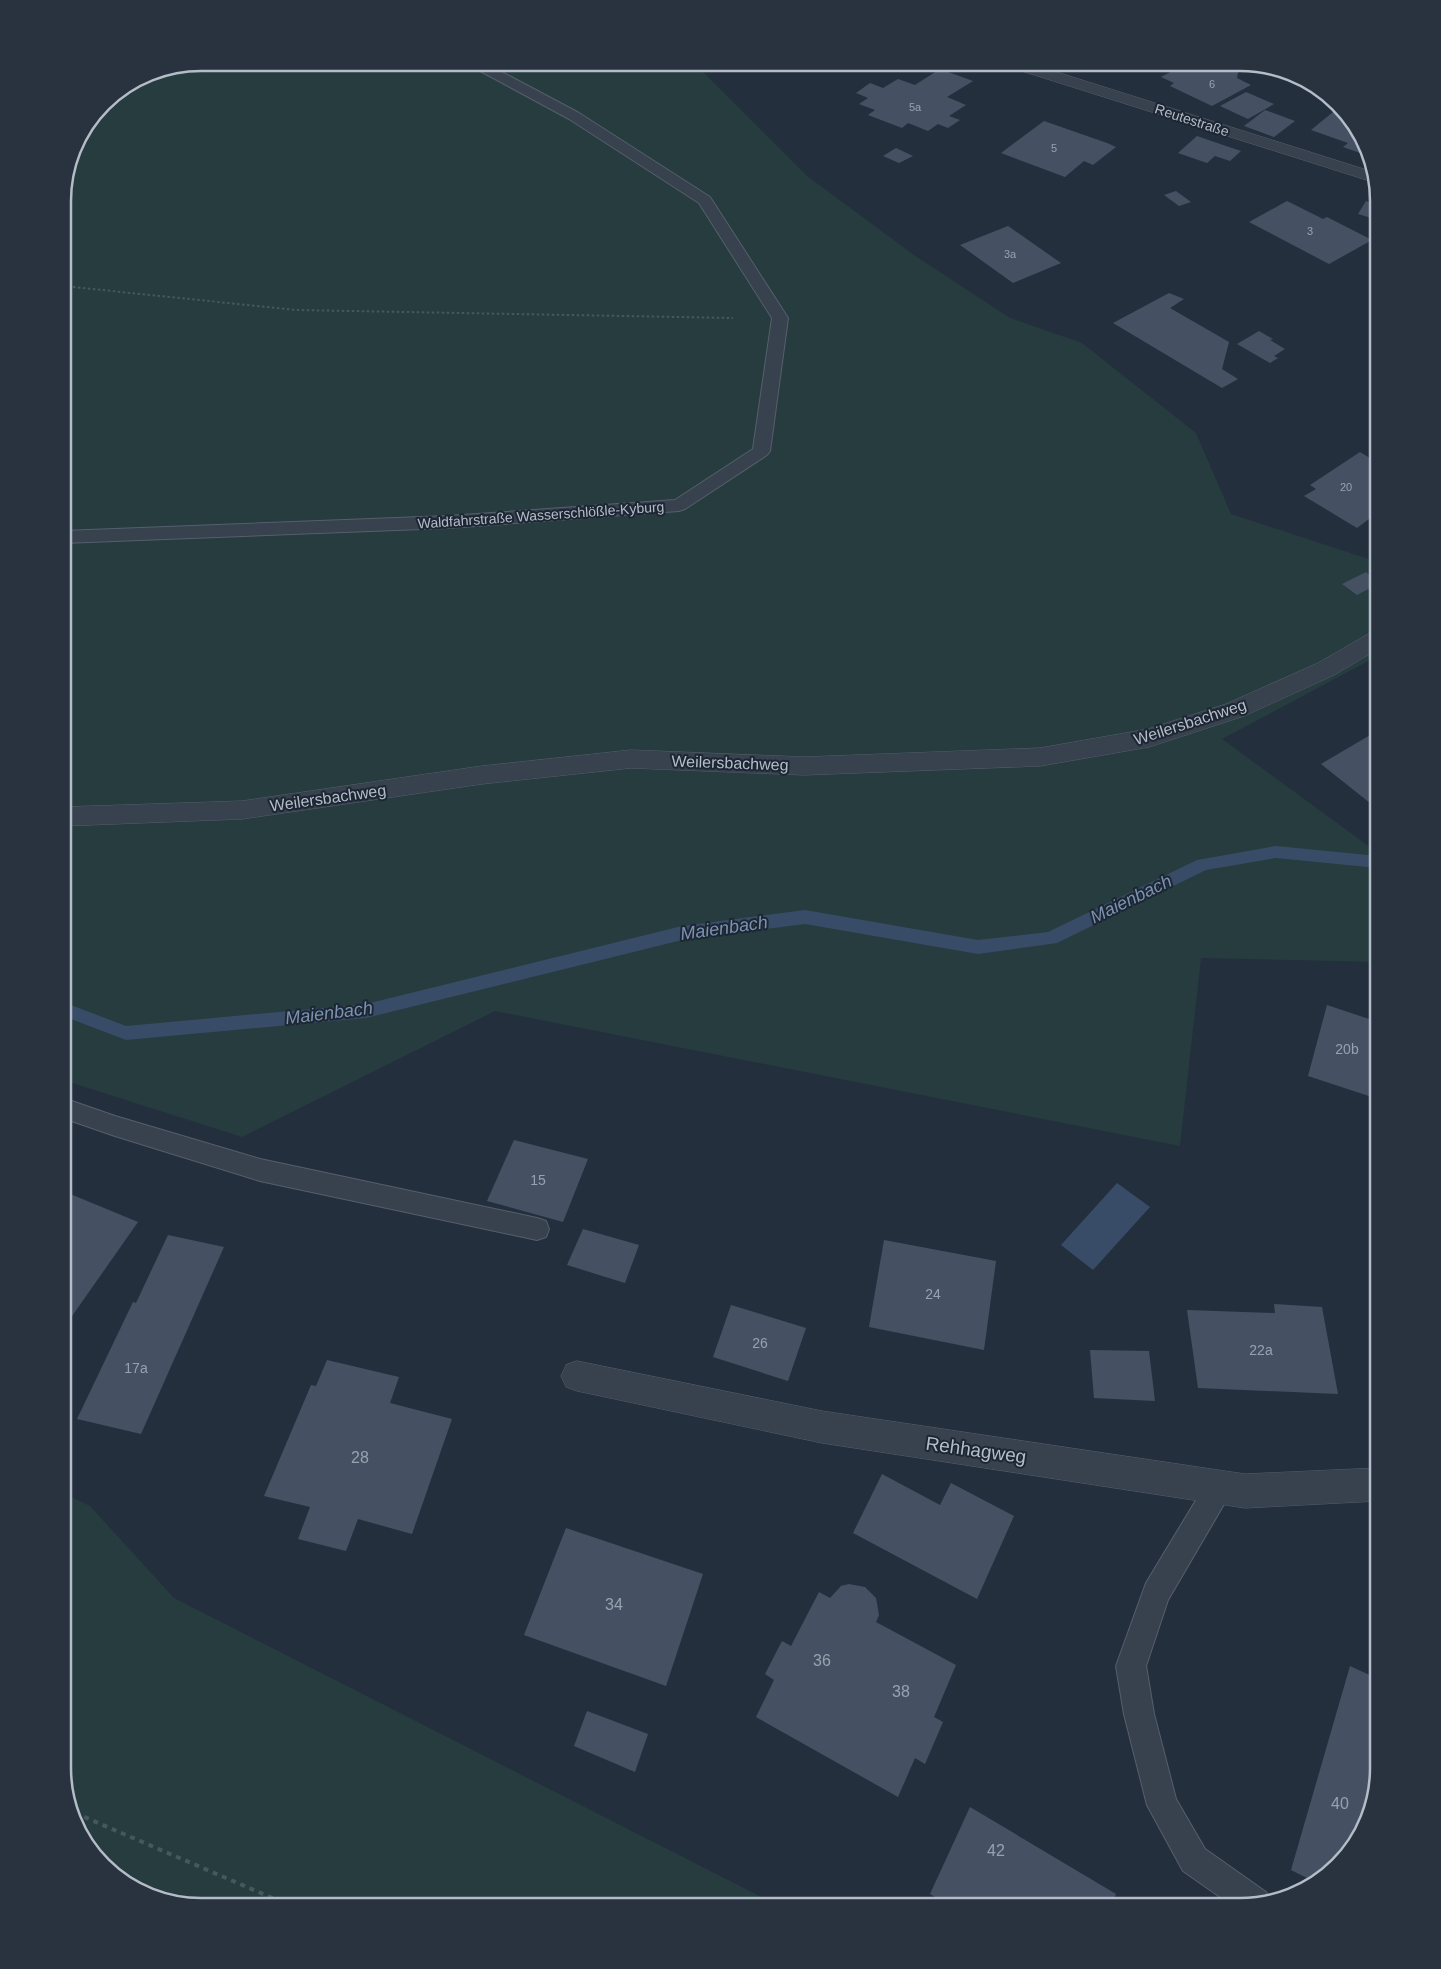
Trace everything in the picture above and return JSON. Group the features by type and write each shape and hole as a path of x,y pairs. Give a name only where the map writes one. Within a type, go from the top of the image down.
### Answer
{"street":[{"name":"Reutestraße","path":"1040,72 1367,175"},
{"name":"Weilersbachweg","path":"72,817 242,810 482,775 630,759 804,766 1040,757 1149,738 1236,710 1326,669 1370,644"},
{"name":"Rehhagweg","path":"577,1376 822,1427 1244,1491 1370,1485"}],"lane":[{"path":"491,71 574,116 705,200 780,318"},
{"name":"Waldfahrstraße Wasserschlößle-Kyburg","path":"72,537 448,522 679,505 761,451 780,318"},
{"path":"71,1111 260,1170 538,1229"},
{"path":"1220,1487 1156,1593 1131,1666 1139,1714 1162,1805 1194,1860 1248,1898"}],"path":[{"path":"72,287 296,310 780,318"},
{"path":"80,1815 270,1897"}],"green space":[{"path":"201,71 702,71 807,176 914,255 1010,318 1082,343 1196,433 1231,514 1370,559 1370,660 1222,739 1370,847 1370,962 1201,958 1180,1146 495,1011 242,1137 71,1083 72,184 81,151 103,115 129,93 151,81 184,72"},
{"path":"71,1497 90,1506 174,1598 762,1898 193,1897 176,1895 151,1888 122,1871 98,1847 81,1818 72,1785"}],"water":[{"path":"1117,1183 1150,1207 1093,1270 1061,1245"}],"building":[{"path":"936,72 947,72 973,81 947,97 966,105 949,116 960,120 948,128 938,124 928,131 908,123 902,128 868,115 875,110 859,104 868,98 856,93 870,83 883,88 898,79 915,85"},
{"path":"1171,72 1238,72 1237,78 1251,85 1212,106 1170,86 1174,83 1161,77"},
{"path":"1246,92 1274,104 1248,119 1220,106"},
{"path":"1265,110 1295,121 1274,137 1244,126"},
{"path":"1333,112 1335,113 1352,136 1361,153 1343,147 1348,143 1311,130"},
{"path":"1044,121 1116,147 1093,165 1084,161 1065,177 1001,153"},
{"path":"1197,136 1241,151 1230,161 1215,156 1207,163 1178,153"},
{"path":"896,148 913,156 899,163 883,156"},
{"path":"1176,191 1191,202 1179,206 1164,195"},
{"path":"1287,201 1323,219 1327,217 1370,239 1370,241 1329,264 1249,222"},
{"path":"1366,201 1370,202 1370,218 1358,214"},
{"path":"1008,226 1061,263 1013,283 960,245"},
{"path":"1169,293 1184,299 1170,308 1229,342 1222,369 1238,379 1222,388 1113,323"},
{"path":"1259,331 1285,349 1274,356 1278,358 1270,363 1237,344"},
{"path":"1360,452 1370,458 1370,520 1357,528 1304,496 1316,489 1310,485"},
{"path":"1366,572 1370,575 1370,588 1357,595 1342,584"},
{"path":"1370,735 1370,803 1321,764"},
{"path":"1327,1005 1370,1019 1370,1096 1308,1076"},
{"path":"514,1140 588,1159 563,1222 487,1201"},
{"path":"71,1194 138,1222 71,1317"},
{"path":"583,1229 639,1245 625,1283 567,1265"},
{"path":"168,1235 224,1247 141,1434 77,1419 133,1302 136,1303"},
{"path":"884,1240 996,1261 984,1350 869,1327"},
{"path":"1274,1304 1322,1307 1338,1394 1198,1388 1187,1310 1275,1313"},
{"path":"731,1305 806,1328 788,1381 713,1357"},
{"path":"1090,1350 1149,1351 1155,1401 1094,1398"},
{"path":"327,1360 399,1377 390,1403 452,1419 412,1534 358,1519 346,1551 298,1539 310,1507 264,1496 311,1385 316,1386"},
{"path":"882,1474 940,1505 951,1483 1014,1516 977,1599 853,1533"},
{"path":"566,1528 703,1574 666,1686 524,1635"},
{"path":"849,1584 865,1587 876,1598 879,1615 876,1622 956,1665 934,1717 943,1722 925,1764 915,1758 898,1797 756,1717 774,1680 765,1674 782,1641 791,1646 819,1592 830,1598 841,1586"},
{"path":"1350,1666 1370,1675 1370,1768 1365,1802 1360,1818 1352,1833 1332,1860 1308,1878 1291,1870"},
{"path":"587,1711 648,1734 635,1772 574,1746"},
{"path":"970,1807 1116,1894 1114,1898 936,1898 930,1894"}],"waterway":[{"name":"Maienbach","path":"71,1012 126,1033 366,1011 682,933 805,917 978,947 1051,938 1203,864 1276,852 1370,861"}]}
